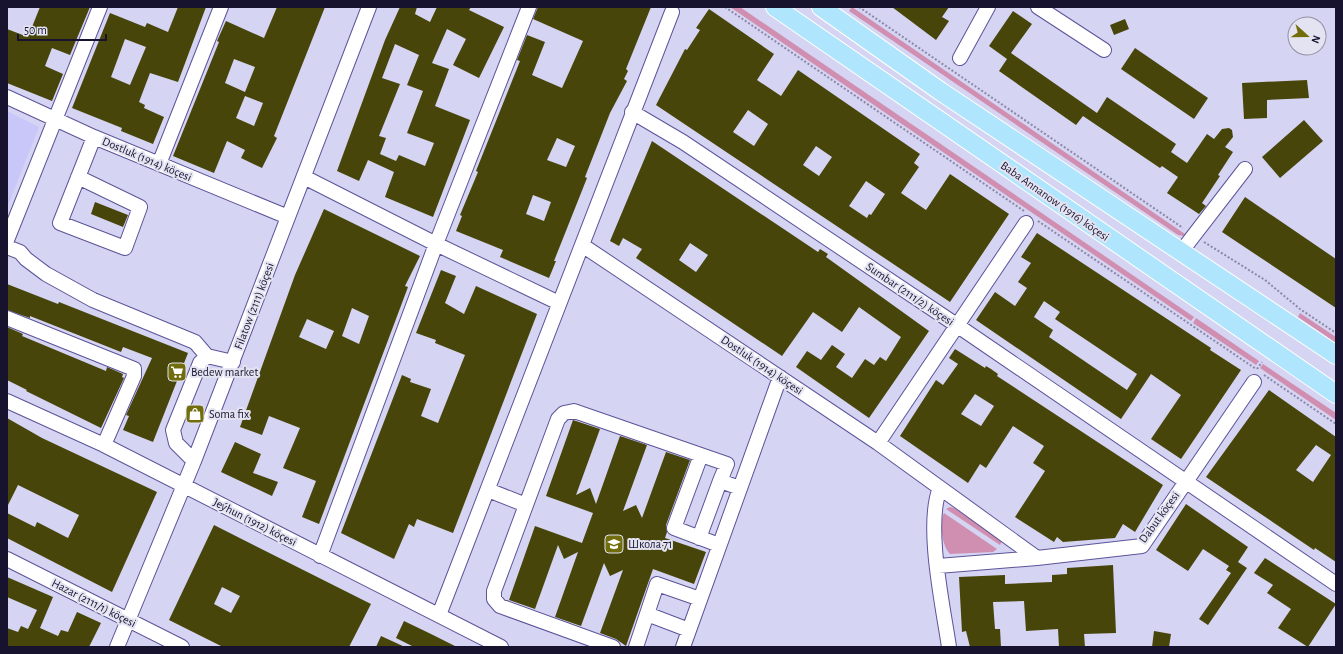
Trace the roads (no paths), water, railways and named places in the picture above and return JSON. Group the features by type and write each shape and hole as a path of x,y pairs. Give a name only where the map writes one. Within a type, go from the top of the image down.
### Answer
{"main road":[{"name":"Baba Annanow (1916) köçesi","path":"775,7 1336,394"},
{"path":"821,7 940,91 1336,355"}],"street":[{"path":"7,240 100,7"},
{"path":"159,164 221,7"},
{"name":"Filatow (2111) köçesi","path":"117,647 233,362 369,7"},
{"path":"320,556 436,244 529,7"},
{"path":"960,58 988,7"},
{"path":"1038,7 1104,50"},
{"path":"439,615 632,112 672,12"},
{"name":"Dostluk (1914) köçesi","path":"7,97 94,137 288,217"},
{"name":"Sumbar (2111/2) köçesi","path":"632,112 683,142 958,326 1186,480 1336,584"},
{"path":"78,177 140,207 125,248 60,223 78,177 94,137"},
{"path":"1181,252 1245,169"},
{"path":"304,177 436,244 559,303"},
{"path":"878,443 1026,223"},
{"name":"Dostluk (1914) köçesi","path":"582,245 878,443 1038,558"},
{"path":"7,247 20,252 26,259 46,274 93,300 195,342 207,356 233,362"},
{"path":"7,318 134,369 134,376 104,445"},
{"path":"194,461 176,443 173,430 200,363 207,356"},
{"path":"683,647 780,378"},
{"name":"Dabut köçesi","path":"938,566 1038,558 1142,546 1254,382"},
{"name":"Jeýhun (1912) köçesi","path":"7,401 104,445 320,556 502,647"},
{"path":"613,647 500,606 494,599 494,591 558,419 564,413 574,410 727,464 699,538"},
{"path":"701,454 674,528 720,545"},
{"path":"720,481 740,488"},
{"path":"940,488 936,498 934,516 938,566 949,647"},
{"path":"488,490 526,505"},
{"name":"Hazar (2111/1) köçesi","path":"7,559 182,647"},
{"path":"636,647 658,584 700,599"},
{"path":"647,614 689,630"}],"place":[{"name":"Bedew market","path":"177,372"},
{"name":"Soma fix","path":"195,414"},
{"name":"Школа 71","path":"614,544"}]}
